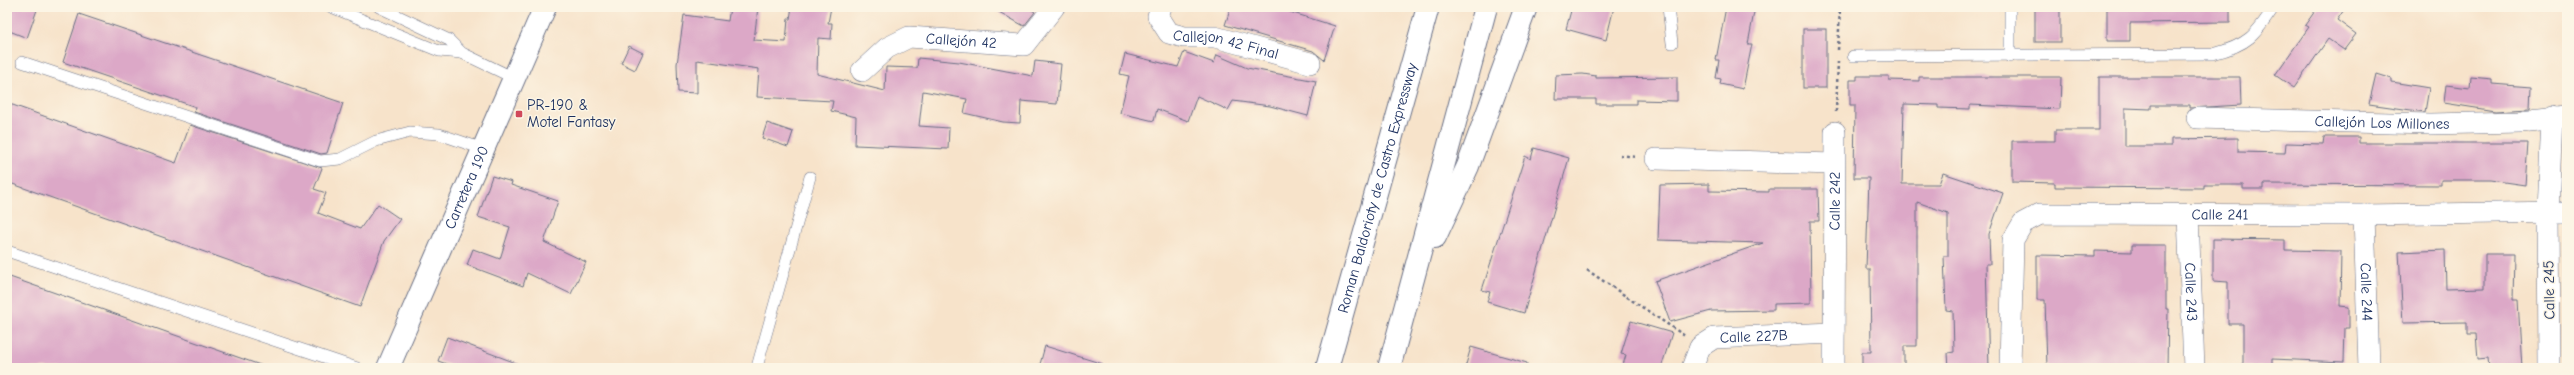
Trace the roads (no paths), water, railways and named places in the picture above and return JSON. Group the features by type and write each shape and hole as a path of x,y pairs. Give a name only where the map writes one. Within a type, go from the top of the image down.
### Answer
{"main road":[{"name":"Carretera 190","path":"388,368 545,7"},
{"name":"Roman Baldorioty de Castro Expressway","path":"1327,368 1428,7"},
{"path":"1389,368 1486,7"},
{"path":"1411,289 1468,166 1526,7"}],"street":[{"name":"Callejón 42","path":"862,72 887,48 909,37 1024,45 1054,7"},
{"name":"Callejon 42 Final","path":"1161,7 1158,16 1169,33 1184,37 1214,37 1310,63"},
{"name":"Callejón Los Millones","path":"2197,118 2430,124 2520,122 2560,117"},
{"name":"Calle 245","path":"2549,368 2560,117"},
{"path":"1834,164 1835,132"},
{"name":"Calle 242","path":"1656,159 1834,164 1834,368"},
{"name":"Calle 241","path":"2010,368 2012,240 2022,223 2040,214 2364,215 2557,212"},
{"name":"Calle 243","path":"2188,215 2194,368"},
{"name":"Calle 244","path":"2364,215 2370,368"},
{"name":"Calle 227B","path":"1692,368 1700,347 1714,338 1834,334"}],"lane":[{"path":"331,7 439,51 462,53"},
{"path":"379,7 449,40 462,53 514,78"},
{"path":"1668,7 1672,42"},
{"path":"2010,7 2010,57"},
{"path":"1853,56 2010,57 2213,54 2236,48 2257,33 2274,7"},
{"path":"22,62 320,161 340,159 376,141 410,132 439,134 483,149"},
{"path":"758,368 810,177"},
{"path":"7,252 356,368"}],"place":[{"name":"PR-190 & Motel Fantasy","path":"519,114"}]}
